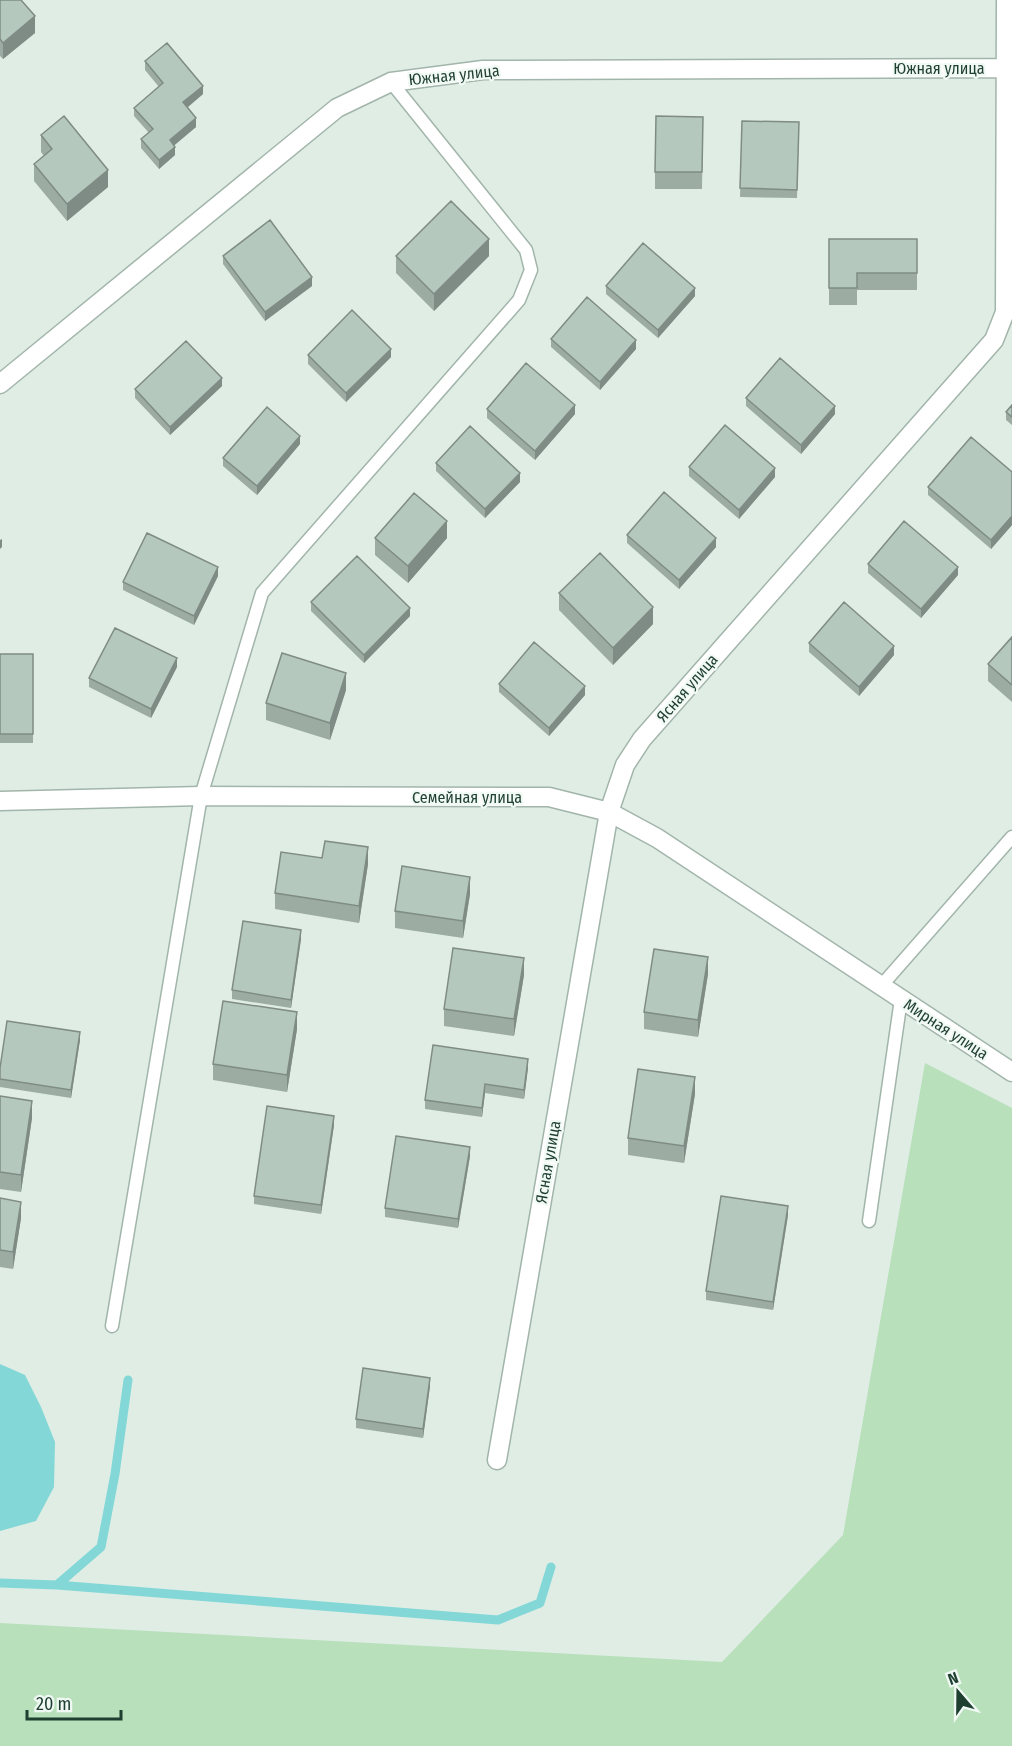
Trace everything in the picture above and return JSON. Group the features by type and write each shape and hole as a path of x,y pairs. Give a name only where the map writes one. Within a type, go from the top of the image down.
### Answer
{"street":[{"name":"Ясная улица","path":"497,1460 609,812 625,765 642,739 994,340 1005,312 1009,68 1006,0"},
{"name":"Южная улица","path":"0,384 337,108 392,82 483,70 1009,68"},
{"name":"Семейная улица","path":"0,801 201,796 549,797 609,812 657,838 882,985"},
{"name":"Мирная улица","path":"882,985 1012,1072"}],"lane":[{"path":"112,1326 201,796 262,593 519,300 531,270 525,250 392,82"},
{"path":"882,985 1012,837"},
{"path":"869,1221 901,999"}],"green space":[{"path":"925,1063 1012,1108 1012,1746 0,1746 0,1623 722,1662 843,1535"}],"water":[{"path":"0,1364 25,1375 55,1442 54,1487 36,1521 0,1531"}],"building":[{"path":"0,0 21,0 35,16 3,43 0,39"},
{"path":"167,43 203,86 183,102 196,118 170,140 175,147 159,160 141,139 153,129 134,108 163,83 145,61"},
{"path":"64,116 108,170 67,204 34,164 52,149 41,135"},
{"path":"656,116 703,117 702,172 655,172"},
{"path":"742,121 799,122 797,190 740,188"},
{"path":"451,201 489,239 434,294 396,256"},
{"path":"270,220 312,277 265,312 223,256"},
{"path":"829,239 917,239 917,273 857,273 857,288 829,288"},
{"path":"643,243 695,288 658,330 606,286"},
{"path":"587,297 636,340 600,382 551,339"},
{"path":"352,310 391,349 346,393 308,355"},
{"path":"186,341 222,378 170,427 135,389"},
{"path":"780,358 835,406 801,445 746,398"},
{"path":"526,363 575,405 535,451 487,409"},
{"path":"1012,405 1012,417 1006,412"},
{"path":"267,407 300,436 257,486 223,458"},
{"path":"725,425 775,468 739,510 689,467"},
{"path":"470,426 520,473 485,509 436,463"},
{"path":"971,437 1012,472 1012,516 991,540 928,487"},
{"path":"664,492 716,538 679,580 627,535"},
{"path":"414,493 447,521 408,566 375,538"},
{"path":"904,521 958,567 921,609 868,564"},
{"path":"147,533 218,567 194,616 123,582"},
{"path":"600,553 653,607 613,648 559,593"},
{"path":"357,556 410,608 364,655 311,602"},
{"path":"844,602 894,646 859,687 809,643"},
{"path":"115,628 177,658 151,709 89,678"},
{"path":"1012,637 1012,685 988,664"},
{"path":"534,642 585,686 549,728 499,684"},
{"path":"282,653 346,673 330,723 266,703"},
{"path":"0,654 33,654 33,734 0,734"},
{"path":"325,841 368,847 359,906 275,893 281,852 322,858"},
{"path":"402,866 470,877 463,921 395,911"},
{"path":"243,921 301,930 291,1000 232,990"},
{"path":"453,948 524,958 514,1019 444,1009"},
{"path":"654,949 708,957 698,1020 644,1012"},
{"path":"223,1001 297,1012 287,1075 213,1064"},
{"path":"7,1021 80,1032 71,1090 0,1079"},
{"path":"433,1045 528,1059 524,1090 485,1084 482,1108 425,1100"},
{"path":"638,1069 695,1077 684,1146 628,1138"},
{"path":"0,1096 32,1101 21,1175 0,1172"},
{"path":"267,1106 334,1116 321,1205 254,1196"},
{"path":"396,1136 470,1147 458,1219 385,1208"},
{"path":"721,1196 788,1206 773,1302 706,1291"},
{"path":"0,1198 21,1202 13,1252 0,1250"},
{"path":"363,1368 430,1378 423,1429 356,1419"}],"waterway":[{"path":"57,1585 101,1547 115,1474 128,1380"},
{"path":"0,1583 57,1585 498,1620 540,1603 551,1567"}]}
